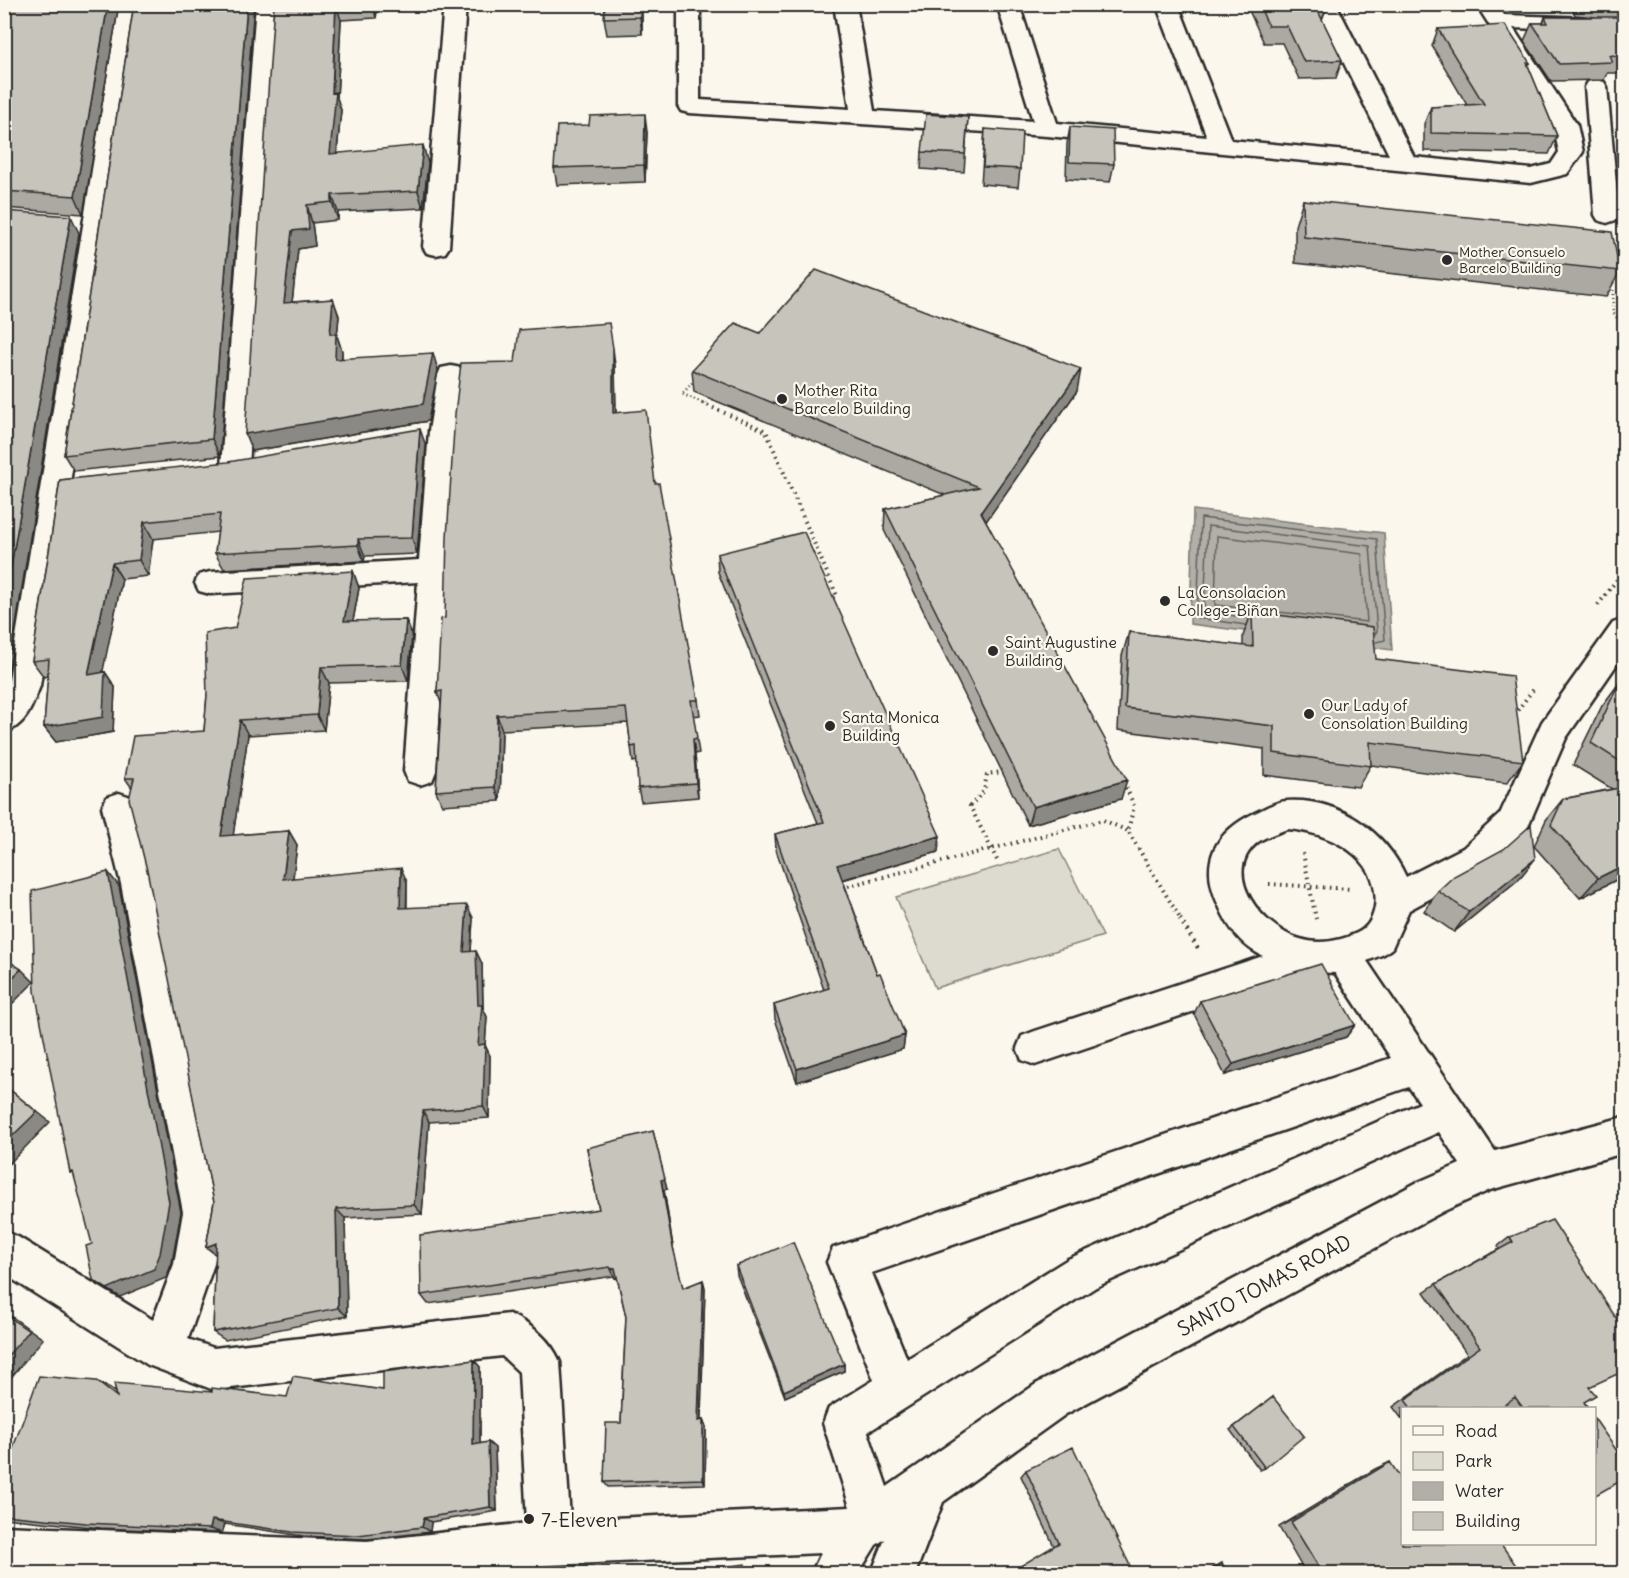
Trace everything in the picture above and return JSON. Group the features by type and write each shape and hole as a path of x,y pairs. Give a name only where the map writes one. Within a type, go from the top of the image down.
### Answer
{"street":[{"path":"4,720 14,710 24,686 66,485 84,223 130,4"},
{"path":"235,466 267,4"},
{"path":"436,247 455,4"},
{"path":"688,4 689,106 1047,129 1404,161 1532,176 1559,169 1571,152 1564,126 1492,13"},
{"path":"845,4 863,117"},
{"path":"1008,4 1047,129"},
{"path":"1167,4 1221,144"},
{"path":"1325,4 1404,161"},
{"path":"1492,13 1624,26"},
{"path":"1596,87 1607,215"},
{"path":"1566,158 1603,164"},
{"path":"420,771 434,570 432,433 451,375"},
{"path":"210,583 434,570"},
{"path":"1392,896 1475,858 1513,822 1553,731 1624,632"},
{"path":"119,807 138,884 203,1212 194,1264 163,1350"},
{"path":"1035,1048 1220,986 1324,957 1357,953 1377,940 1389,922 1392,896 1389,878 1377,856 1358,838 1336,824 1311,817 1296,816 1262,821 1244,832 1231,850 1225,870 1227,892 1238,914 1256,934 1279,948 1324,957 1417,1067 1487,1172"},
{"path":"898,1389 847,1262 1417,1067"},
{"path":"833,1574 868,1524 844,1423 1082,1273 1446,1110"},
{"name":"SANTO TOMAS ROAD","path":"868,1524 927,1487 1051,1399 1398,1213 1487,1172 1624,1135"},
{"path":"4,1251 163,1350 214,1369 509,1335 539,1362 550,1543"},
{"path":"893,1574 927,1487"},
{"path":"4,1548 367,1568 550,1543 868,1524"}],"path":[{"path":"1613,290 1613,313 1624,326"},
{"path":"697,378 682,394 766,431 837,596 825,599"},
{"path":"997,860 970,806 984,791 987,774 1002,772"},
{"path":"1123,779 1134,800 1134,814 1128,831"},
{"path":"1296,816 1324,957"},
{"path":"848,886 1103,820 1128,831 1220,986"},
{"path":"1226,882 1310,886 1392,896"}],"green space":[{"path":"1059,849 1103,936 935,988 896,897"}],"water":[{"path":"1193,510 1384,533 1392,650 1190,624"}],"building":[{"path":"4,4 108,4 75,196 4,191"},
{"path":"134,4 247,4 212,439 64,455"},
{"path":"274,4 336,4 332,93 336,92 330,154 423,145 418,191 332,195 332,202 307,205 309,229 292,231 284,303 333,299 330,334 336,334 335,359 433,353 423,404 245,434"},
{"path":"605,4 640,4 640,17 604,18"},
{"path":"1259,4 1324,4 1326,9 1317,9 1342,60 1304,62 1287,26 1268,26"},
{"path":"1545,17 1624,17 1624,56 1609,55 1612,62 1559,64 1532,23 1548,23"},
{"path":"1505,25 1530,63 1527,63 1557,136 1431,133 1431,107 1484,104 1438,29"},
{"path":"645,114 644,165 554,168 557,126 589,125 590,116"},
{"path":"926,114 968,117 965,154 922,152"},
{"path":"1070,127 1113,130 1114,164 1069,162"},
{"path":"985,129 1022,132 1020,169 983,167"},
{"path":"1303,200 1612,232 1620,271 1304,237"},
{"path":"4,211 71,216 4,607"},
{"path":"816,270 1081,369 981,512 1127,780 1033,807 885,509 979,487 692,370 735,323 760,333"},
{"path":"609,323 613,348 613,413 646,410 655,483 659,483 698,700 691,700 697,738 693,739 696,783 638,788 636,746 631,747 626,708 497,715 495,787 436,791 442,691 437,692 441,619 445,618 447,537 455,414 461,363 515,362 519,330"},
{"path":"420,429 412,538 358,539 358,545 215,553 220,514 144,522 139,560 112,563 88,675 105,672 103,717 44,727 49,659 32,661 60,480 228,462"},
{"path":"804,532 940,836 837,865 877,974 880,973 905,1035 797,1069 774,1005 829,988 775,834 824,822 717,554"},
{"path":"353,571 344,621 406,620 402,665 321,667 317,715 240,720 221,836 289,831 283,879 401,868 400,908 467,905 464,952 476,951 478,1005 482,1005 478,1045 485,1044 483,1106 423,1111 414,1205 336,1209 338,1308 213,1332 216,1243 206,1247 214,1202 147,870 129,799 134,778 125,778 133,736 204,731 207,695 205,633 235,628 247,578"},
{"name":"Our Lady of Consolation Building","path":"1252,612 1373,627 1376,659 1512,676 1523,761 1370,742 1371,766 1274,753 1274,726 1125,708 1129,632 1253,647"},
{"path":"1619,683 1624,686 1624,764 1591,743"},
{"path":"1624,787 1624,865 1598,878 1551,825 1563,799"},
{"path":"1531,825 1535,859 1469,912 1438,891 1454,876 1504,849"},
{"path":"108,872 169,1202 160,1254 154,1269 107,1289 93,1280 86,1246 92,1244 73,1172 70,1173 35,991 32,891"},
{"path":"4,958 21,969 4,986"},
{"path":"1321,964 1355,1025 1233,1064 1200,1001"},
{"path":"4,1085 37,1112 4,1144"},
{"path":"653,1131 665,1179 661,1180 683,1288 703,1280 698,1421 703,1420 703,1479 604,1482 606,1423 621,1423 626,1317 615,1268 421,1295 420,1235 599,1209 587,1148"},
{"path":"1552,1220 1624,1330 1624,1371 1589,1387 1596,1395 1584,1402 1587,1407 1522,1407 1515,1397 1501,1407 1410,1407 1405,1400 1480,1347 1436,1284 1513,1242 1510,1237"},
{"path":"793,1242 844,1364 784,1391 736,1266"},
{"path":"4,1314 29,1331 4,1360"},
{"path":"474,1360 473,1445 488,1442 490,1507 424,1518 422,1527 358,1535 292,1532 212,1520 210,1529 86,1523 4,1515 4,1473 39,1376 96,1381 117,1397 114,1383 212,1392 212,1388 287,1397 293,1376 383,1390 383,1372"},
{"path":"1273,1397 1304,1436 1265,1468 1234,1427"},
{"path":"1596,1421 1624,1461 1624,1479 1596,1495"},
{"path":"1073,1447 1134,1574 1007,1574 1059,1543 1026,1470"},
{"path":"1390,1462 1401,1478 1401,1545 1502,1545 1522,1574 1323,1574 1291,1522"},
{"path":"1222,1563 1228,1574 1205,1574"},
{"path":"745,1564 746,1574 670,1574"}],"place":[{"name":"Mother Consuelo Barcelo Building","path":"1447,260"},
{"name":"Mother Rita Barcelo Building","path":"782,399"},
{"name":"La Consolacion College-Biñan","path":"1165,601"},
{"name":"Saint Augustine Building","path":"993,651"},
{"name":"Our Lady of Consolation Building","path":"1309,714"},
{"name":"Santa Monica Building","path":"830,726"},
{"name":"7-Eleven","path":"529,1519"}]}
